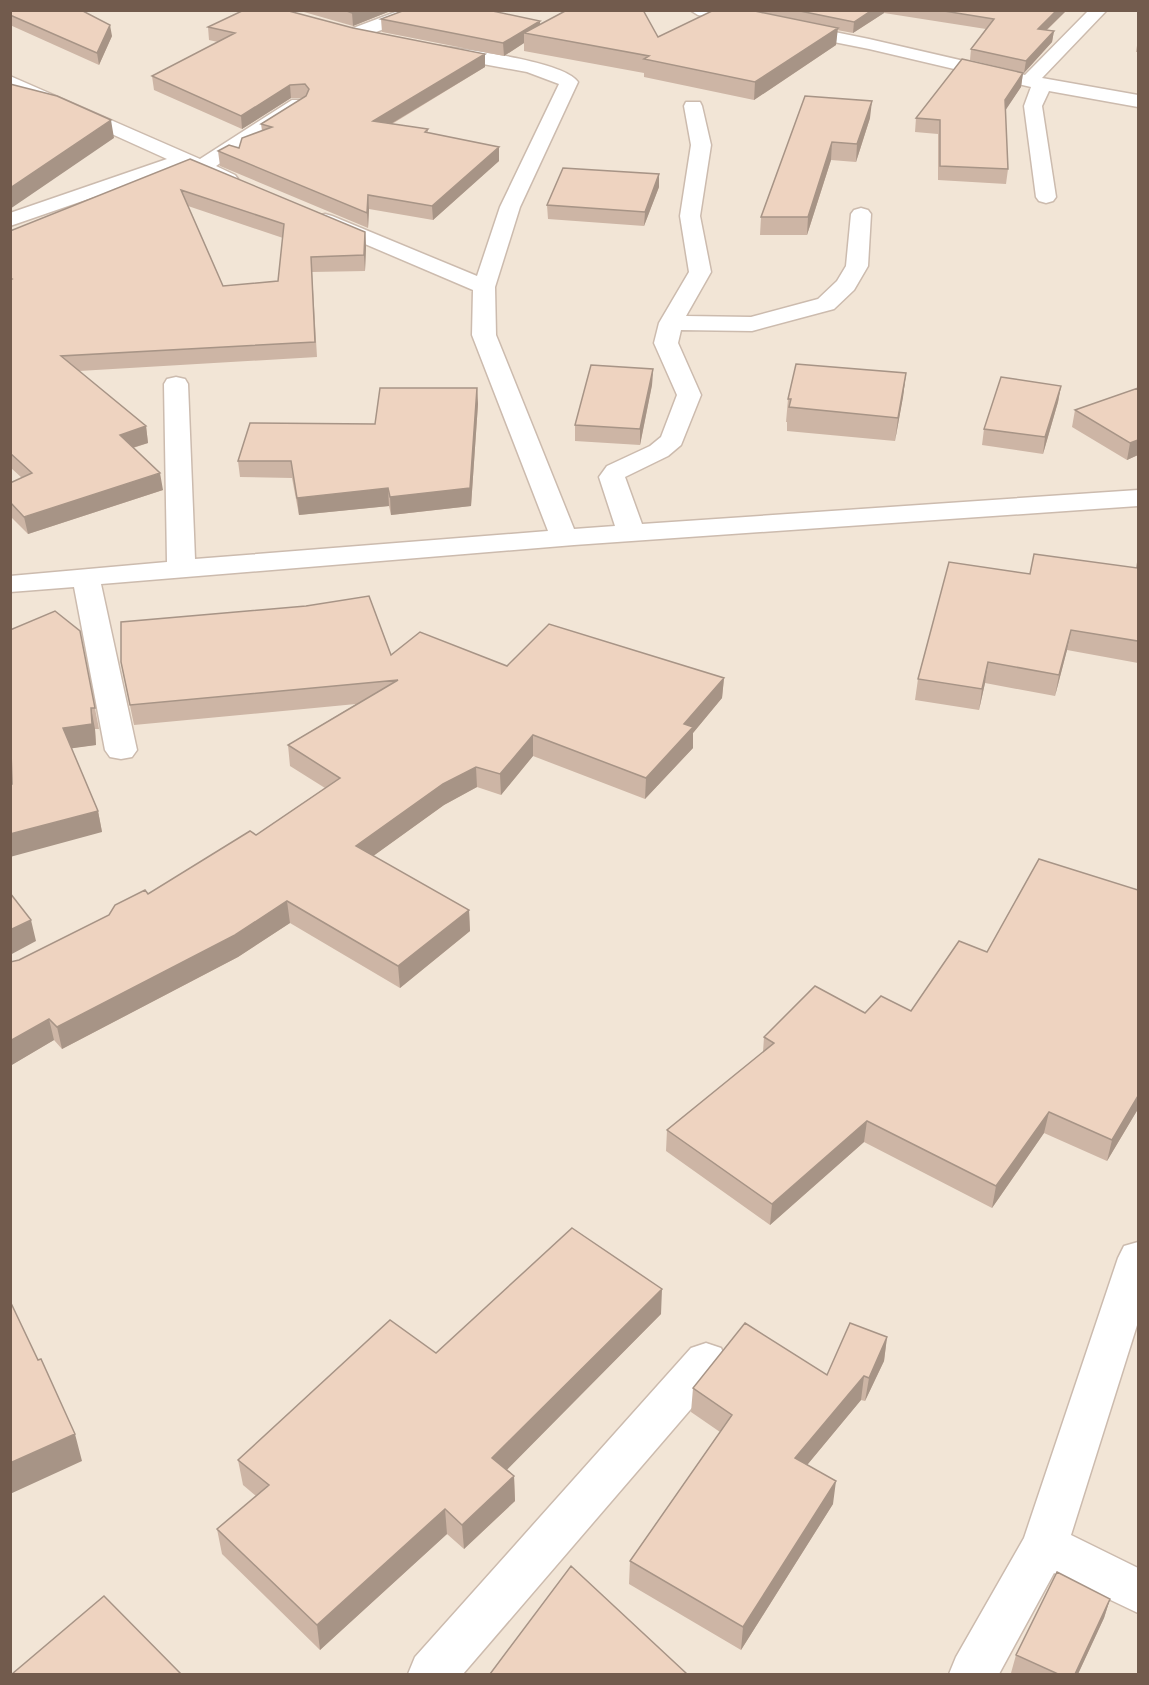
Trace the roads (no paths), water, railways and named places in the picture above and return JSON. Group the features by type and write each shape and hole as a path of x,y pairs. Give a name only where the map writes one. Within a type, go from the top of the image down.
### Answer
{"street":[{"path":"354,34 418,10"},
{"path":"698,10 869,44 1036,83 1138,101"},
{"path":"1046,197 1033,106 1036,83 1099,10"},
{"path":"332,28 388,40"},
{"path":"421,47 544,71 564,76 570,82 510,207 484,287 484,336 564,537"},
{"path":"10,81 244,186"},
{"path":"10,220 192,164 299,104"},
{"path":"631,532 612,477 616,471 659,451 672,440 689,395 666,343 671,323 700,272 690,216 701,145 693,106"},
{"path":"310,213 484,287"},
{"path":"671,323 752,324 826,304 846,285 857,266 861,214"},
{"path":"176,384 181,569"},
{"path":"10,584 811,518 1138,498"},
{"path":"86,577 121,750"},
{"path":"972,1674 1045,1545 1138,1258"},
{"path":"432,1674 706,1361"},
{"path":"1045,1545 1138,1591"}]}
